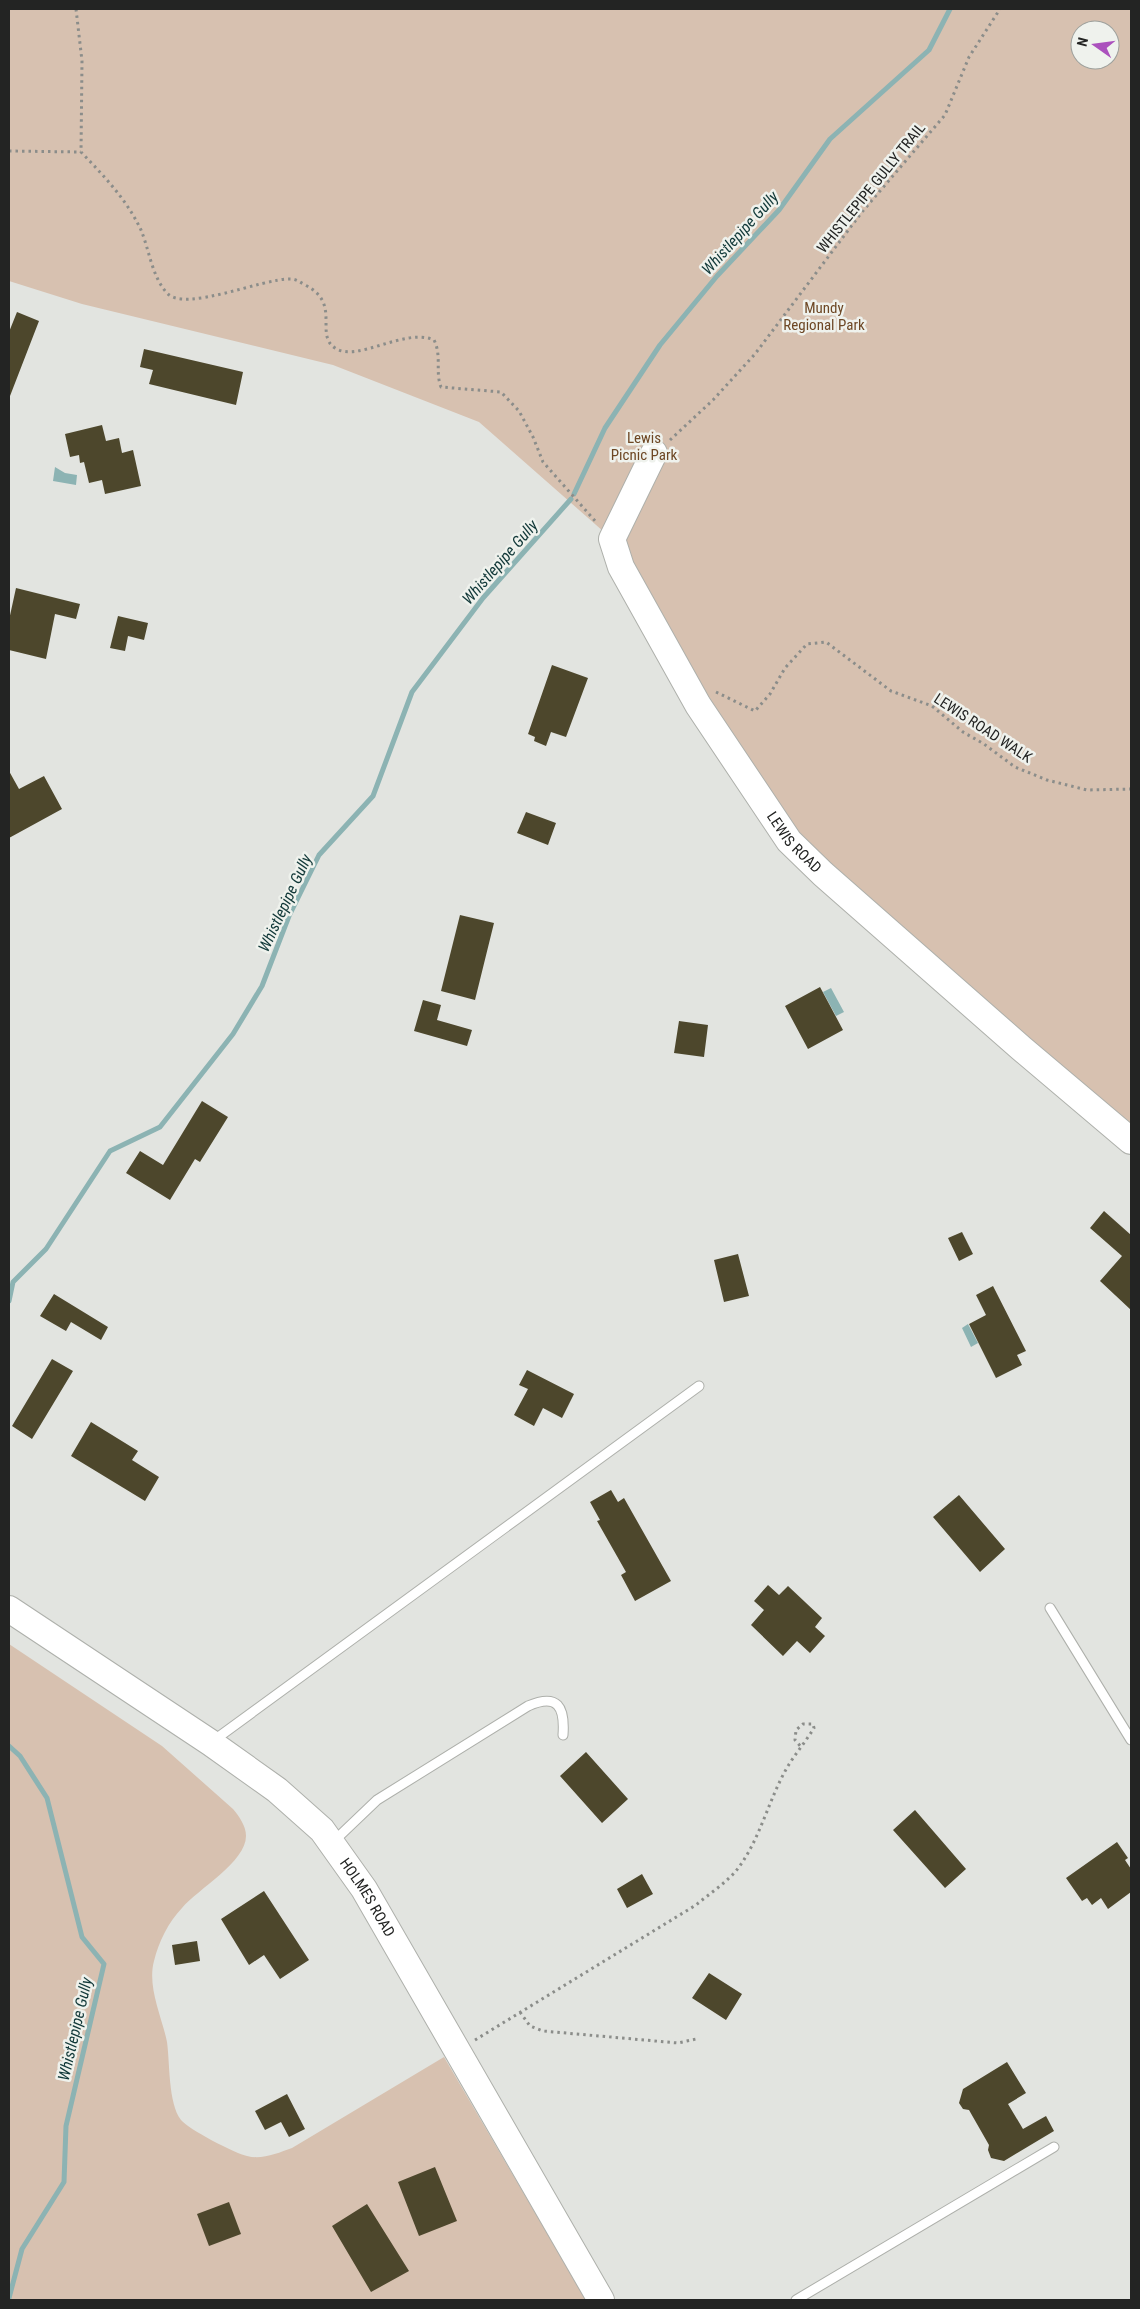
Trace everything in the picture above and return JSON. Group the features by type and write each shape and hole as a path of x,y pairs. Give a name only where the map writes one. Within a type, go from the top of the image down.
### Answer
{"street":[{"path":"612,539 654,453"},
{"name":"LEWIS ROAD","path":"612,539 621,567 698,705 789,841 837,887 1014,1042 1131,1141"},
{"name":"HOLMES ROAD","path":"9,1609 277,1790 322,1830 364,1889 601,2300"}],"lane":[{"path":"210,1743 699,1386"},
{"path":"1050,1608 1131,1740"},
{"path":"331,1844 377,1800 528,1706 541,1701 553,1702 559,1706 563,1711 563,1735"},
{"path":"796,2300 1054,2147"}],"path":[{"path":"76,9 82,60 81,152 113,185 140,229 158,278 167,294 181,301 198,299 259,283 293,279 309,287 322,298 326,308 327,338 333,347 342,352 354,351 394,341 428,338 434,340 438,348 439,381 441,387 500,392 519,411 534,437 543,462 612,539"},
{"name":"WHISTLEPIPE GULLY TRAIL","path":"654,453 684,429 755,354 862,212 936,127 945,114 969,58 1000,9"},
{"path":"9,152 81,152"},
{"name":"LEWIS ROAD WALK","path":"710,689 755,711 770,694 785,668 807,644 826,642 891,691 932,706 963,732 984,744 1015,767 1047,780 1087,790 1131,789"},
{"path":"457,2051 696,1905 723,1883 738,1868 751,1848 788,1765 802,1748 814,1728 813,1724 803,1724 796,1730 795,1740 802,1748"},
{"path":"520,2012 530,2026 543,2031 678,2044 696,2039"}],"green space":[{"name":"Mundy Regional Park","path":"9,9 1131,9 1131,1141 789,841 612,539 479,422 333,365 82,304 9,281"},
{"path":"9,1644 162,1746 233,1809 245,1829 244,1846 238,1856 220,1875 189,1901 172,1920 154,1961 152,1981 167,2042 170,2083 174,2104 181,2120 202,2135 241,2154 253,2157 270,2155 292,2148 444,2057 586,2300 9,2300"}],"water":[{"path":"55,467 65,473 77,475 76,485 53,481"},
{"path":"831,988 844,1012 836,1016 823,992"},
{"path":"968,1324 978,1343 971,1347 962,1328"}],"building":[{"path":"17,312 39,321 10,396 9,332"},
{"path":"144,349 243,372 236,405 149,384 153,370 140,367"},
{"path":"102,425 106,441 119,438 122,453 133,450 141,486 105,494 102,480 89,483 84,462 80,463 79,455 70,457 65,434"},
{"path":"16,588 80,604 76,619 55,614 46,659 9,650 9,620"},
{"path":"118,616 148,623 144,640 128,636 125,651 110,648"},
{"path":"552,665 588,678 566,737 551,732 546,746 534,741 535,737 528,734"},
{"path":"9,771 19,789 44,776 62,809 9,838"},
{"path":"526,812 556,823 548,845 517,833"},
{"path":"460,915 494,923 475,1000 441,991"},
{"path":"820,987 843,1030 808,1049 785,1006"},
{"path":"423,1000 441,1005 437,1020 472,1030 467,1046 414,1031"},
{"path":"679,1021 708,1025 704,1057 674,1053"},
{"path":"202,1101 228,1117 200,1162 195,1159 170,1200 126,1173 140,1151 163,1165"},
{"path":"1104,1211 1131,1235 1131,1310 1100,1281 1122,1256 1090,1228"},
{"path":"962,1232 973,1254 959,1261 948,1238"},
{"path":"738,1254 749,1296 724,1302 714,1260"},
{"path":"993,1286 1026,1351 1017,1355 1022,1365 996,1378 969,1324 986,1315 976,1295"},
{"path":"54,1294 108,1327 101,1340 71,1322 66,1331 40,1316"},
{"path":"52,1359 73,1371 32,1439 12,1426"},
{"path":"527,1370 574,1394 562,1418 543,1408 534,1426 514,1415 528,1389 519,1385"},
{"path":"91,1422 138,1451 132,1460 159,1477 145,1501 71,1456"},
{"path":"611,1490 618,1502 624,1498 671,1581 635,1601 621,1575 626,1572 597,1521 600,1520 590,1502"},
{"path":"959,1495 1005,1549 980,1572 933,1517"},
{"path":"768,1585 779,1595 788,1586 822,1618 815,1627 825,1636 810,1653 797,1641 783,1656 751,1625 764,1610 754,1601"},
{"path":"586,1752 628,1799 602,1823 560,1776"},
{"path":"915,1810 966,1869 945,1888 893,1830"},
{"path":"1117,1842 1128,1858 1125,1860 1131,1869 1131,1892 1108,1909 1101,1898 1092,1905 1087,1898 1082,1901 1066,1878"},
{"path":"642,1874 653,1894 627,1908 617,1889"},
{"path":"264,1891 309,1960 280,1979 264,1955 249,1965 221,1919"},
{"path":"197,1941 200,1961 175,1965 172,1945"},
{"path":"709,1973 742,1994 726,2020 692,1998"},
{"path":"1007,2062 1026,2093 1008,2104 1023,2129 1046,2116 1054,2131 1004,2161 991,2158 988,2150 989,2145 969,2110 963,2109 959,2103 963,2089"},
{"path":"287,2094 305,2129 289,2137 281,2122 265,2130 255,2111"},
{"path":"435,2167 457,2221 419,2236 398,2182"},
{"path":"229,2202 241,2234 209,2246 197,2214"},
{"path":"367,2204 409,2271 371,2292 332,2226"}],"waterway":[{"name":"Whistlepipe Gully","path":"574,494 605,428 660,345 717,276 779,210 830,139 929,50 950,9"},
{"name":"Whistlepipe Gully","path":"9,1301 13,1282 46,1249 110,1151 160,1127 233,1034 262,986 289,916 319,855 373,796 412,692 483,598 571,499"},
{"name":"Whistlepipe Gully","path":"9,1746 20,1756 47,1798 82,1937 104,1964 66,2126 64,2182 22,2249 9,2298"}],"park label":[{"name":"Lewis Picnic Park","path":"644,446"}]}
